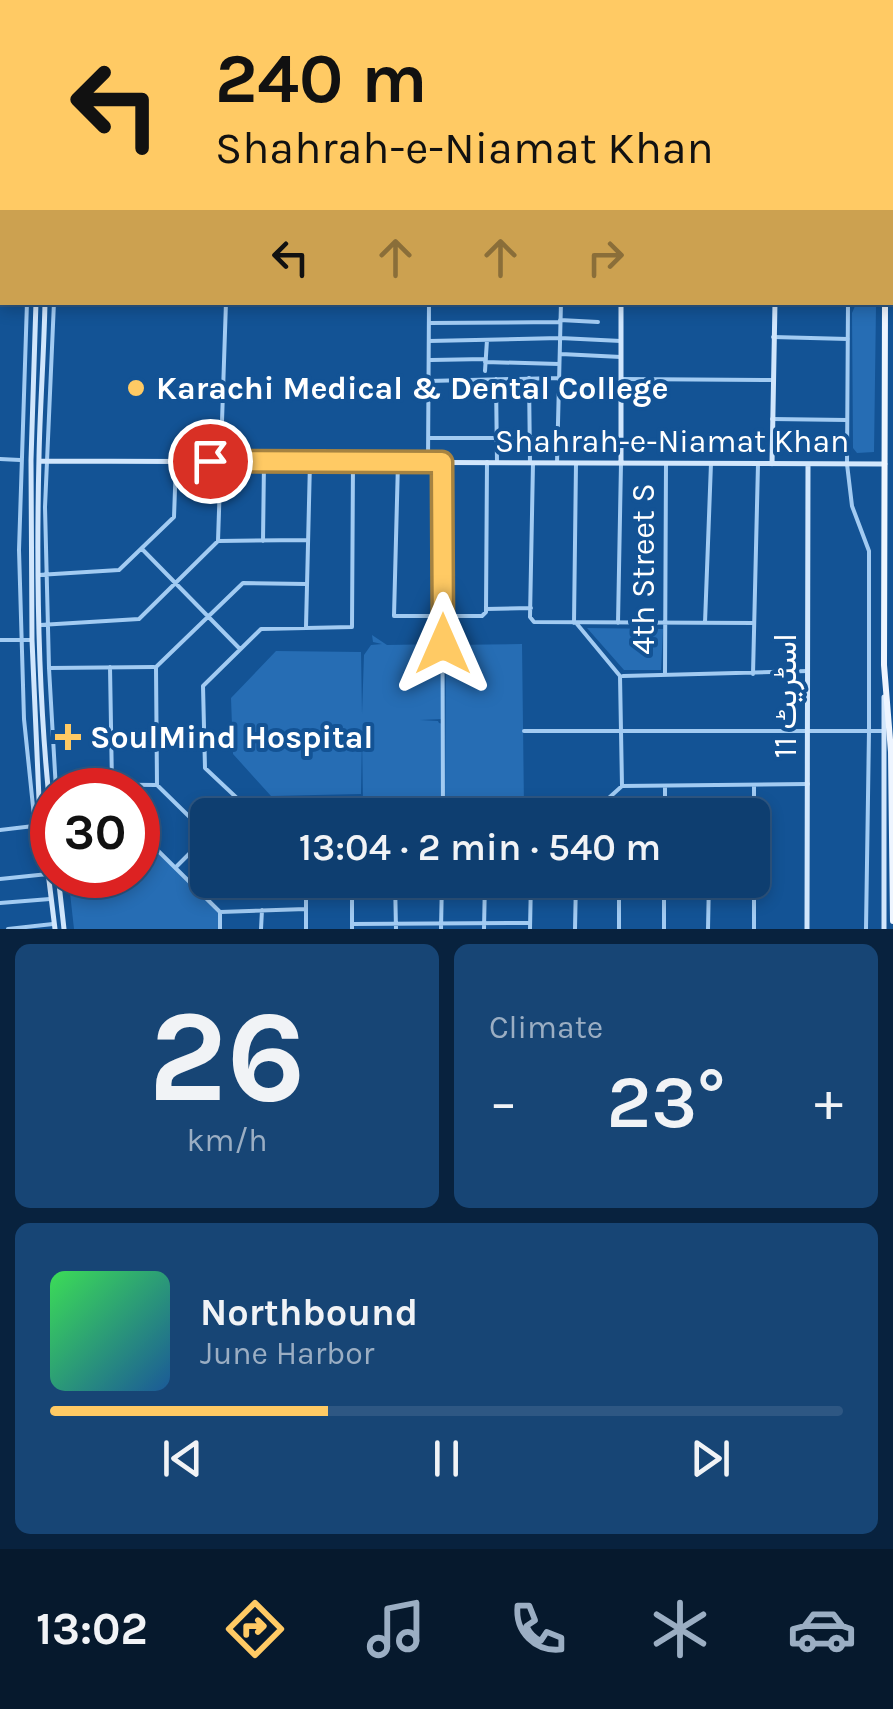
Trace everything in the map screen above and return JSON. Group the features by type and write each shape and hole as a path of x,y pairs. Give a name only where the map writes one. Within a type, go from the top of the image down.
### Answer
{"main road":[{"path":"36,305 26,460 36,768"},
{"path":"45,305 38,576 48,768"},
{"path":"621,463 622,305"},
{"path":"772,464 774,305"},
{"path":"884,929 885,305"},
{"name":"Shahrah-e-Niamat Khan","path":"43,461 886,464"},
{"name":"اسٹریٹ 11","path":"807,929 808,464"},
{"path":"884,665 893,794 893,921"},
{"path":"61,898 64,929"},
{"path":"51,899 54,926"}],"street":[{"path":"28,305 26,460 19,550 24,719 31,768"},
{"path":"54,305 43,461 55,768"},
{"path":"40,625 140,619 218,542 226,305"},
{"path":"428,462 429,305"},
{"path":"558,463 561,305"},
{"path":"848,305 846,464 852,506 869,551 866,929"},
{"path":"429,323 598,322"},
{"path":"774,337 848,339"},
{"path":"485,371 487,340"},
{"path":"429,341 622,341"},
{"path":"560,354 622,356"},
{"path":"428,360 560,364"},
{"path":"529,378 532,620 754,622"},
{"path":"428,381 559,378"},
{"path":"621,378 773,380"},
{"path":"496,379 497,462"},
{"path":"772,419 847,420"},
{"path":"429,438 559,438"},
{"path":"0,459 43,461"},
{"path":"38,576 116,572 174,516 176,462"},
{"path":"263,540 264,462"},
{"path":"306,628 310,462"},
{"path":"237,798 205,768 203,686 261,630 352,627 353,462"},
{"path":"398,462 394,616 443,617 531,608"},
{"path":"442,462 443,798"},
{"path":"486,612 488,462"},
{"path":"576,463 575,623 620,676 622,786"},
{"path":"618,622 621,463"},
{"name":"4th Street S","path":"665,676 666,463"},
{"path":"704,622 711,463"},
{"path":"753,674 758,464"},
{"path":"218,542 308,540"},
{"path":"142,549 240,650"},
{"path":"49,668 156,667 242,583 306,584"},
{"path":"0,640 32,640"},
{"path":"110,667 112,768"},
{"path":"156,667 156,768"},
{"path":"620,676 808,671"},
{"path":"524,731 884,731"},
{"path":"609,798 622,786 808,784"},
{"path":"754,785 754,798"},
{"path":"665,786 665,798"},
{"path":"160,789 190,818"},
{"path":"0,830 30,828"},
{"path":"160,853 220,912 220,929"},
{"path":"175,868 190,853"},
{"path":"0,879 30,876"},
{"path":"306,898 306,929"},
{"path":"352,898 352,926 530,926 531,898"},
{"path":"395,898 396,926"},
{"path":"441,926 442,898"},
{"path":"484,926 485,898"},
{"path":"575,929 576,898"},
{"path":"619,898 619,929"},
{"path":"664,898 664,929"},
{"path":"708,929 709,898"},
{"path":"754,898 754,929"},
{"path":"0,903 51,899"},
{"path":"220,912 306,909"},
{"path":"262,910 262,929"},
{"path":"8,929 54,926"}],"shaded area":[{"path":"855,306 876,306 874,452 857,453 853,448"},
{"path":"587,628 663,629 661,670 624,670"},
{"path":"372,635 387,645 444,644 443,719 420,720 443,724 443,798 363,798 362,733 361,794 271,796 233,754 231,698 276,651 361,652 362,714 364,655 371,645 382,644 373,642"},
{"path":"522,644 524,798 445,798 446,645"},
{"path":"160,853 190,882 190,898 206,898 220,912 219,929 74,929 71,898 160,898"}],"place":[{"name":"Karachi Medical & Dental College","path":"136,388"},
{"name":"SoulMind Hospital","path":"68,737"}],"route":[{"path":"210,461 442,462 443,644"}]}
